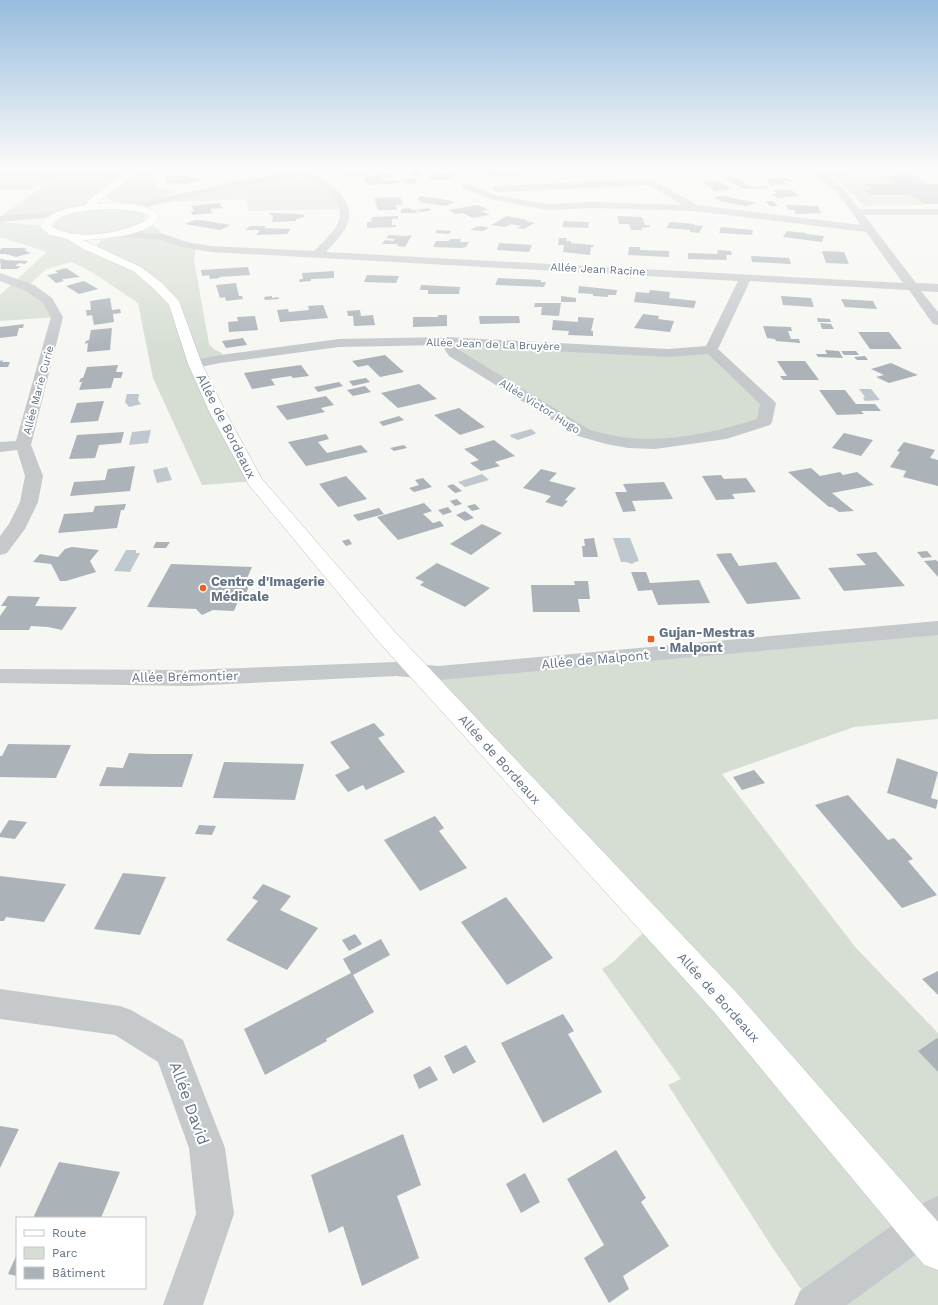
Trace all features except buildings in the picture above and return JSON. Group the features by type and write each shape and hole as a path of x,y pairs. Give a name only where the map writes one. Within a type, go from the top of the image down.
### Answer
{"main road":[{"path":"47,229 54,233 69,236 104,236 136,229"},
{"name":"Allée de Bordeaux","path":"69,236 98,253 137,269 158,286 175,304 195,364 217,411 255,481 386,636 726,1003 932,1232"},
{"path":"98,253 97,245 104,236"}],"street":[{"name":"Allée Jean Racine","path":"159,229 164,237"},
{"path":"317,255 339,229"},
{"path":"869,229 938,321"},
{"name":"Allée Jean Racine","path":"118,234 164,237 185,245 211,250 938,288"},
{"path":"711,350 746,277"},
{"name":"Allée Marie Curie","path":"0,278 30,288 48,301 57,317 23,445 34,476 29,502 18,525 0,549"},
{"name":"Allée Jean de La Bruyère","path":"195,364 220,359 339,343 446,341 668,353 711,350"},
{"name":"Allée Victor Hugo","path":"446,341 454,353 584,434 628,443 654,444 726,434 764,422 768,403 711,350"},
{"path":"0,447 23,445"},
{"name":"Allée de Malpont","path":"371,670 396,669 439,673 938,628"},
{"name":"Allée Brémontier","path":"0,676 188,678 371,670"},
{"name":"Allée David","path":"0,1004 120,1021 171,1051 207,1148 215,1214 183,1305"},
{"path":"814,1305 932,1232"}],"green space":[{"path":"0,229 51,229 98,252 97,245 104,236 130,229 159,229 164,237 196,247 194,260 209,344 215,350 222,353 220,359 196,364 255,481 202,485 153,378 138,303 95,274 72,262 46,269 27,287 30,288 57,317 0,321 0,295 47,252 0,237"},
{"path":"57,229 127,229 102,234 75,234"},
{"path":"446,341 668,353 711,350 768,403 764,422 655,444 584,433 454,353"},
{"path":"938,628 938,719 854,727 722,774 856,948 938,1033 938,1305 812,1305 772,1247 668,1085 681,1079 602,969 613,962 652,924 420,671"}],"shaded area":[{"path":"859,389 871,389 880,400 865,401 863,398 865,397"},
{"path":"127,394 139,394 138,400 141,404 129,407 125,402"},
{"path":"531,429 536,433 518,440 510,435"},
{"path":"151,430 148,443 129,445 132,432"},
{"path":"167,467 172,480 157,483 153,470"},
{"path":"482,474 489,480 465,487 458,482"},
{"path":"613,538 630,538 639,561 632,564 621,562"},
{"path":"126,550 136,550 136,553 140,553 130,572 114,571"}],"place":[{"name":"Centre d'Imagerie Médicale","path":"203,588"},
{"name":"Gujan-Mestras - Malpont","path":"651,639"}]}
